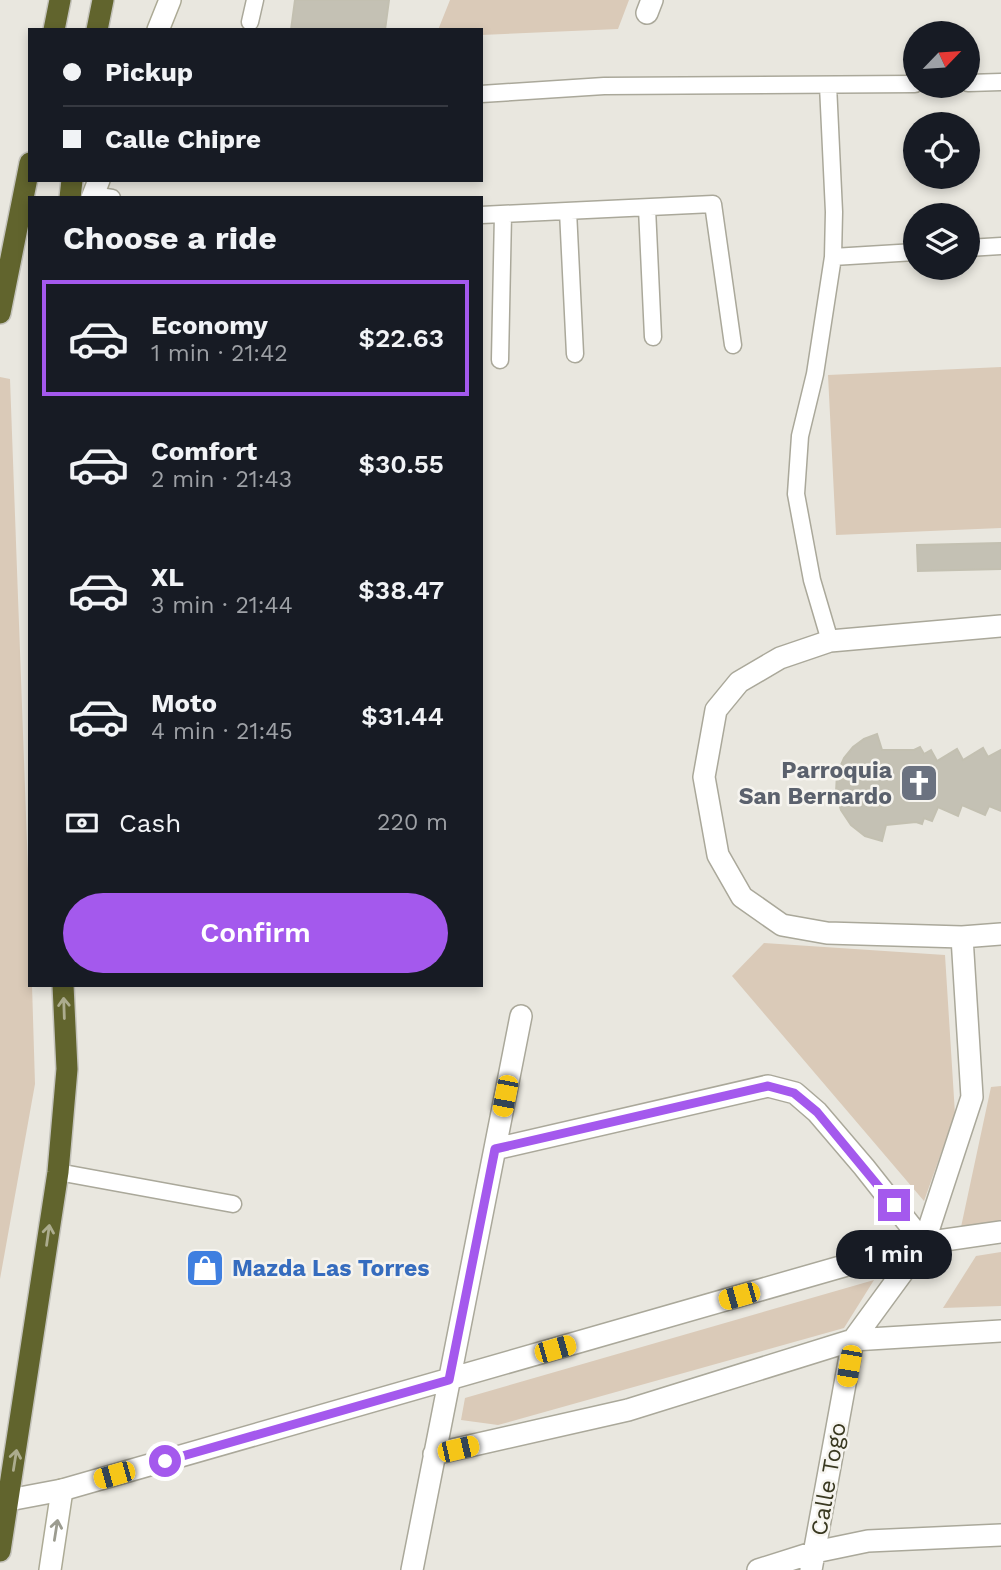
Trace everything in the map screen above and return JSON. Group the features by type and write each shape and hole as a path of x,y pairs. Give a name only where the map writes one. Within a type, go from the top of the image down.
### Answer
{"highway":[{"path":"54,28 60,0"},
{"path":"97,28 103,0"},
{"path":"0,313 28,173"},
{"path":"0,1551 58,1172 66,1069 63,987"}],"street":[{"path":"159,28 170,0"},
{"path":"1001,626 830,641 780,658 739,682 716,710 704,776 718,855 742,897 782,925 827,933 962,937 1001,934"},
{"name":"Calle Togo","path":"813,1561 853,1340 924,1243 972,1097 962,937"},
{"path":"412,1570 521,1016"},
{"path":"495,1149 768,1086 794,1093 817,1112 924,1243"},
{"path":"9,1500 62,1490 924,1243 1001,1231"},
{"path":"434,1454 628,1410 853,1340 1001,1331"},
{"path":"50,1570 62,1490"},
{"path":"758,1570 813,1561 868,1541 1001,1535"}],"lane":[{"path":"250,22 255,0"},
{"path":"980,83 1001,82"},
{"path":"483,94 604,86 903,84"},
{"path":"828,85 834,212 833,257 815,374 800,436 796,494 813,580 830,641"},
{"path":"483,215 713,204 733,345"},
{"path":"647,208 653,337"},
{"path":"568,211 575,354"},
{"path":"500,360 503,214"},
{"path":"980,247 1001,246"},
{"path":"833,257 903,252"},
{"path":"58,1172 233,1204"}],"shaded area":[{"path":"450,0 629,0 618,29 483,35 483,28 439,28"},
{"path":"1001,367 1001,528 836,535 828,375"},
{"path":"0,377 10,379 28,870 28,987 32,987 35,1084 0,1279"},
{"path":"764,943 945,955 955,1114 924,1201 732,976"},
{"path":"1001,1086 1001,1221 961,1227 991,1087"},
{"path":"1001,1252 1001,1306 943,1308 976,1256"},
{"path":"874,1280 844,1328 498,1425 461,1420 465,1398"}],"building":[{"path":"295,0 389,0 385,28 291,28"},
{"path":"1001,543 1001,569 918,571 917,545"},
{"name":"Parroquia San Bernardo","path":"877,734 882,750 914,750 920,747 924,754 931,750 937,761 957,749 963,760 983,748 988,757 1001,750 1001,811 989,806 985,815 962,805 958,816 938,807 932,821 924,818 922,824 916,822 886,825 882,841 865,836 851,825 841,810 836,792 837,774 844,758 853,747"}],"place":[{"name":"Parroquia San Bernardo","path":"919,783"},
{"name":"Mazda Las Torres","path":"205,1268"}],"route":[{"path":"165,1461 449,1380 495,1149 768,1086 794,1093 817,1112 894,1205"}]}
